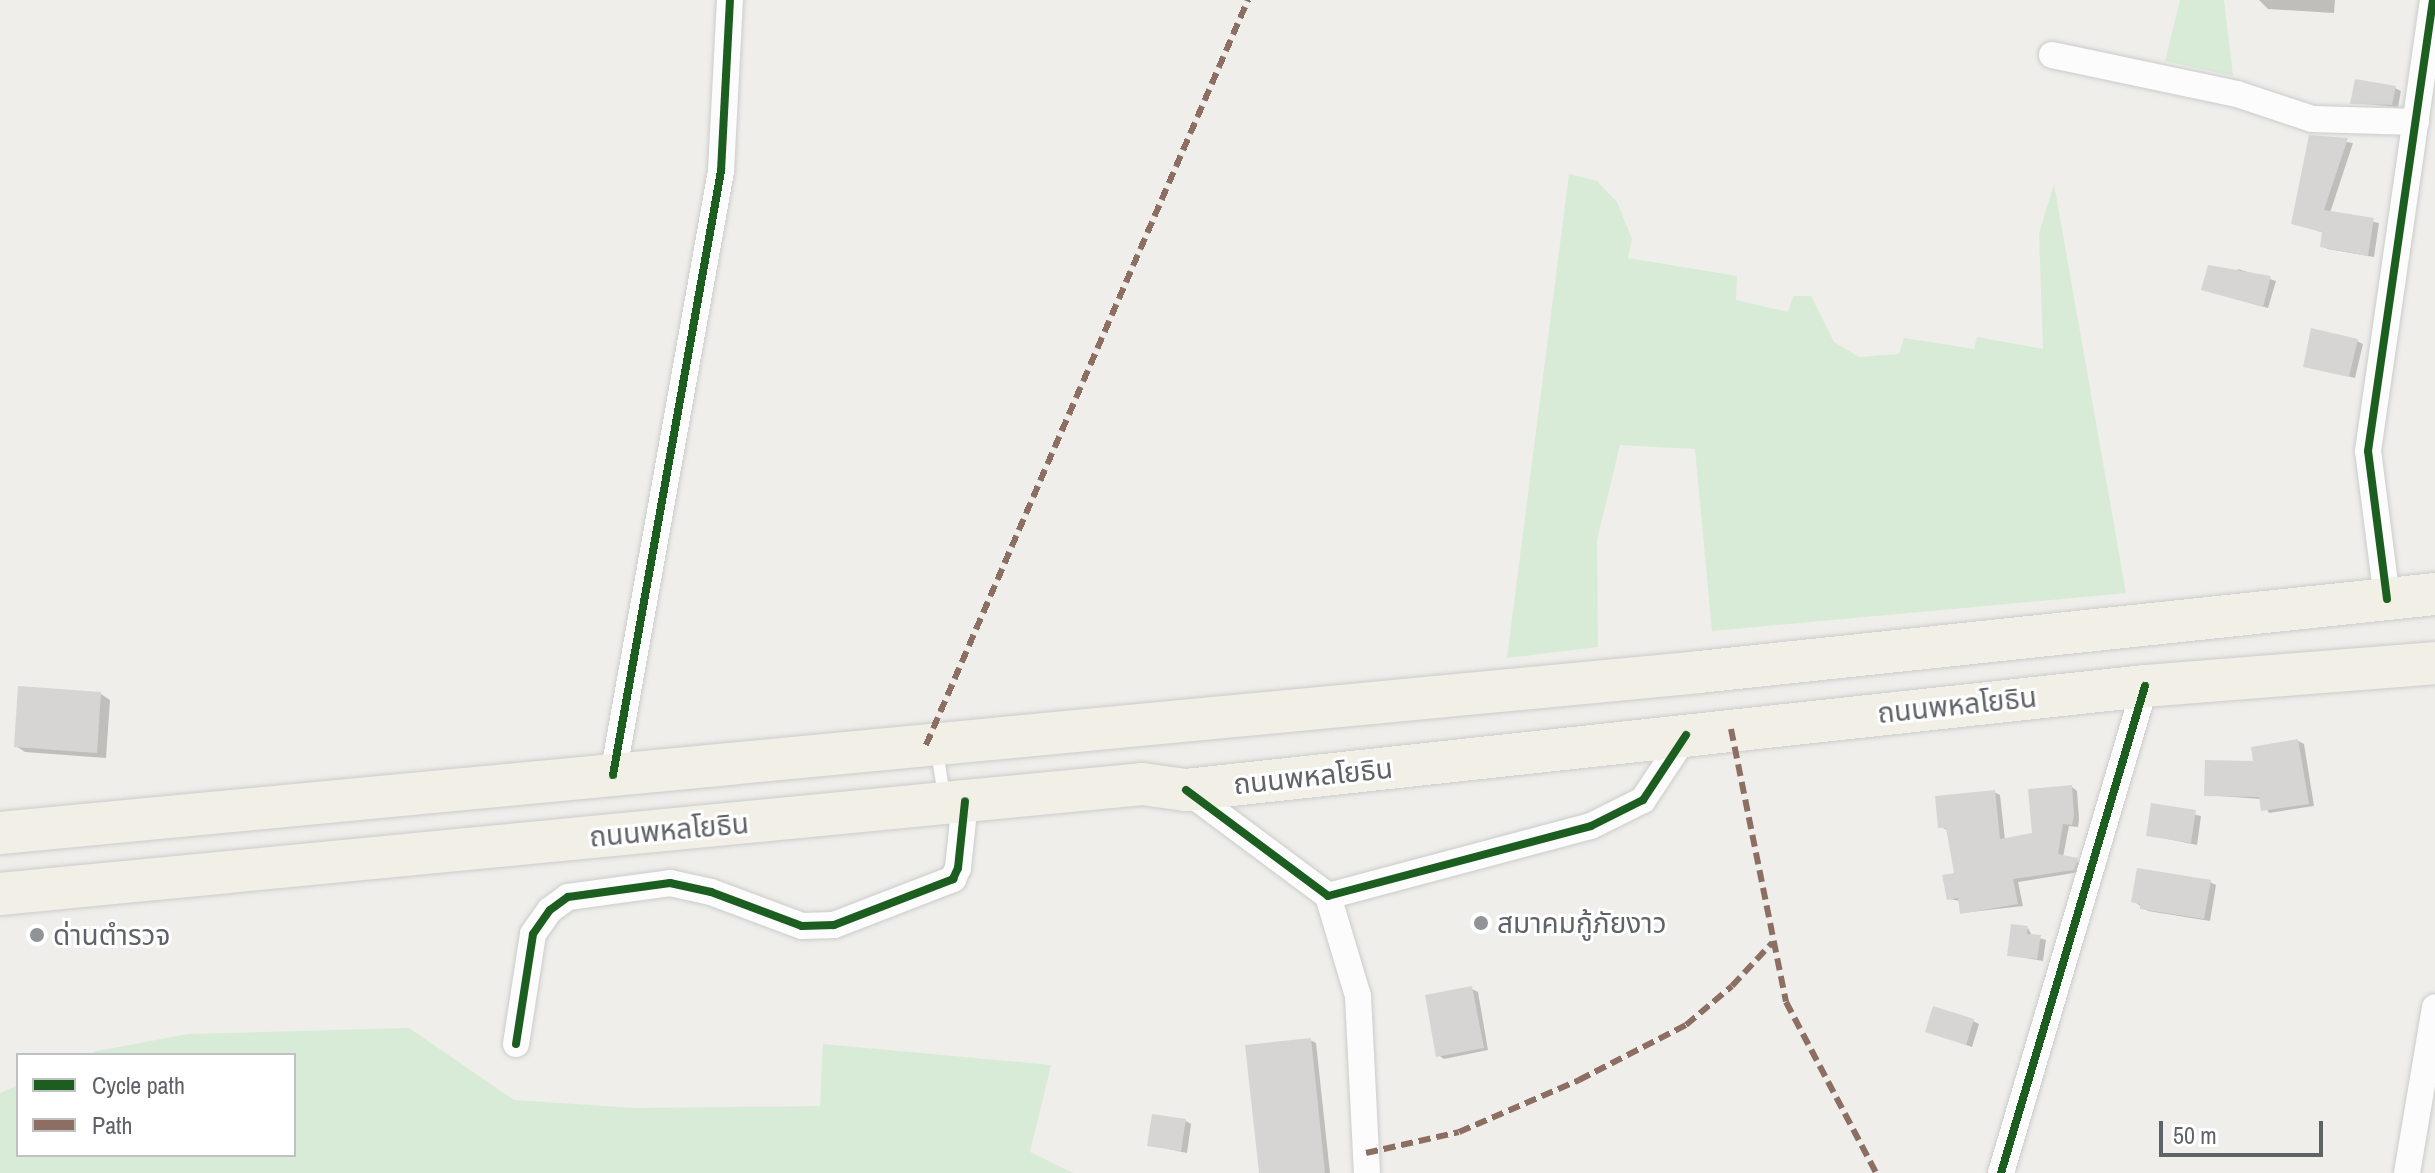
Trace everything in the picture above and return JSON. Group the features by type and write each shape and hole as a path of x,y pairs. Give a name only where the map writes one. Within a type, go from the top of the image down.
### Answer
{"highway":[{"path":"0,833 1683,674 2435,594"},
{"name":"ถนนพหลโยธิน","path":"19,892 1142,784 1186,790 2145,686 2434,672"},
{"path":"0,911 19,892"}],"street":[{"path":"613,775 717,199 727,126 725,43 730,0"},
{"path":"2387,599 2368,451 2416,122 2428,95 2433,0"},
{"path":"2052,55 2237,94 2312,119 2416,122"},
{"path":"2001,1173 2145,686"},
{"path":"1328,896 1591,826 1643,800 1686,735"},
{"path":"1186,790 1328,896 1358,996 1367,1173"},
{"path":"516,1044 533,934 550,910 568,897 670,883 711,892 802,926 834,925 953,879 955,802"},
{"path":"2407,1173 2435,1007"}],"lane":[{"path":"936,744 955,802"}],"green space":[{"path":"2180,0 2224,0 2233,76 2165,61"},
{"path":"1569,174 1597,181 1617,202 1632,239 1628,258 1737,276 1736,300 1788,312 1793,296 1811,296 1834,342 1859,357 1899,354 1904,338 1974,349 1977,337 2043,349 2039,233 2054,184 2126,593 1712,631 1695,449 1620,445 1597,540 1598,647 1507,658"},
{"path":"409,1028 514,1100 636,1108 820,1106 823,1044 1051,1065 1030,1152 1073,1173 0,1173 0,1093 16,1086 16,1157 296,1157 296,1053 92,1053 188,1034"}],"building":[{"path":"2355,79 2396,86 2392,105 2350,104"},
{"path":"2309,135 2348,138 2324,210 2374,218 2368,256 2320,247 2322,232 2291,224"},
{"path":"2208,265 2271,276 2263,307 2201,290"},
{"path":"2311,328 2358,339 2349,377 2303,367"},
{"path":"18,686 101,692 97,753 14,747"},
{"path":"2298,739 2309,804 2261,811 2259,797 2204,796 2205,760 2253,761 2251,747"},
{"path":"2072,785 2072,825 2063,824 2058,854 2078,858 2074,870 2013,879 2018,904 1960,914 1958,898 1947,900 1942,875 1954,873 1946,828 1938,828 1935,796 1995,790 2000,839 2032,833 2028,789"},
{"path":"2151,803 2196,810 2191,843 2146,836"},
{"path":"2137,868 2211,880 2204,919 2140,909 2140,904 2131,902"},
{"path":"2011,924 2028,926 2027,934 2041,935 2037,959 2007,956"},
{"path":"1472,986 1484,1048 1436,1057 1425,995"},
{"path":"1933,1006 1974,1019 1966,1045 1925,1032"},
{"path":"1311,1038 1325,1173 1259,1173 1245,1045"},
{"path":"1152,1114 1186,1119 1181,1151 1147,1146"}],"marked path":[{"path":"926,745 1248,0"},
{"path":"1731,729 1786,1002 1876,1173"},
{"path":"1366,1153 1459,1132 1579,1080 1686,1025 1732,986 1772,943"}],"cycle path":[{"path":"613,775 721,171 730,0"},
{"path":"2387,599 2368,451 2433,0"},
{"path":"2001,1173 2145,686"},
{"path":"1186,790 1328,896 1591,826 1643,800 1686,735"},
{"path":"516,1044 533,934 550,910 568,897 670,883 711,892 802,926 834,925 953,879 958,868 965,801"}],"place":[{"name":"สมาคมกู้ภัยงาว","path":"1481,923"},
{"name":"ด่านตำรวจ","path":"37,935"}]}
